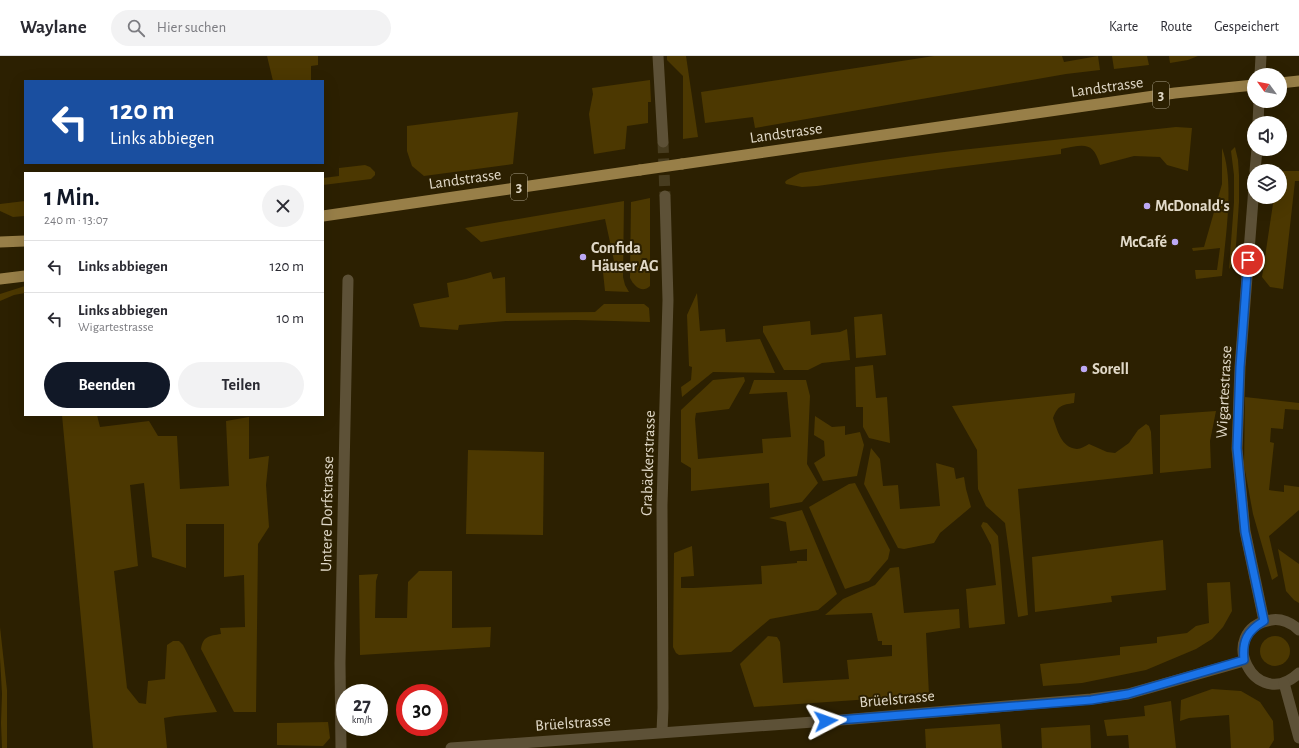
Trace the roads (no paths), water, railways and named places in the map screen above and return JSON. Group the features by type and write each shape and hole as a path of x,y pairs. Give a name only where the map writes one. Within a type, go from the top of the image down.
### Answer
{"main road":[{"path":"1287,82 1299,81"},
{"name":"Landstrasse","path":"324,216 1182,92 1247,86"},
{"path":"0,242 24,241"},
{"path":"0,279 24,276"}],"street":[{"path":"658,56 663,142"},
{"path":"1260,56 1260,68"},
{"name":"Grabäckerstrasse","path":"662,732 662,505 668,300 665,196"},
{"name":"Wigartestrasse","path":"1253,204 1240,367 1237,448 1245,532 1264,621"},
{"name":"Untere Dorfstrasse","path":"341,748 340,663 348,280"},
{"path":"1299,630 1286,621 1275,619 1264,621 1249,633 1244,641 1243,651 1244,660 1252,674 1264,682 1274,684 1284,683 1293,679 1299,673"},
{"name":"Brüelstrasse","path":"451,748 856,719 1091,700 1128,694 1244,660"},
{"path":"1284,683 1299,738"}],"tunnel":[{"path":"663,142 665,196"}],"place":[{"name":"McDonald's","path":"1147,206"},
{"name":"McCafé","path":"1175,242"},
{"name":"Confida Häuser AG","path":"583,257"},
{"name":"Sorell","path":"1084,369"}]}
